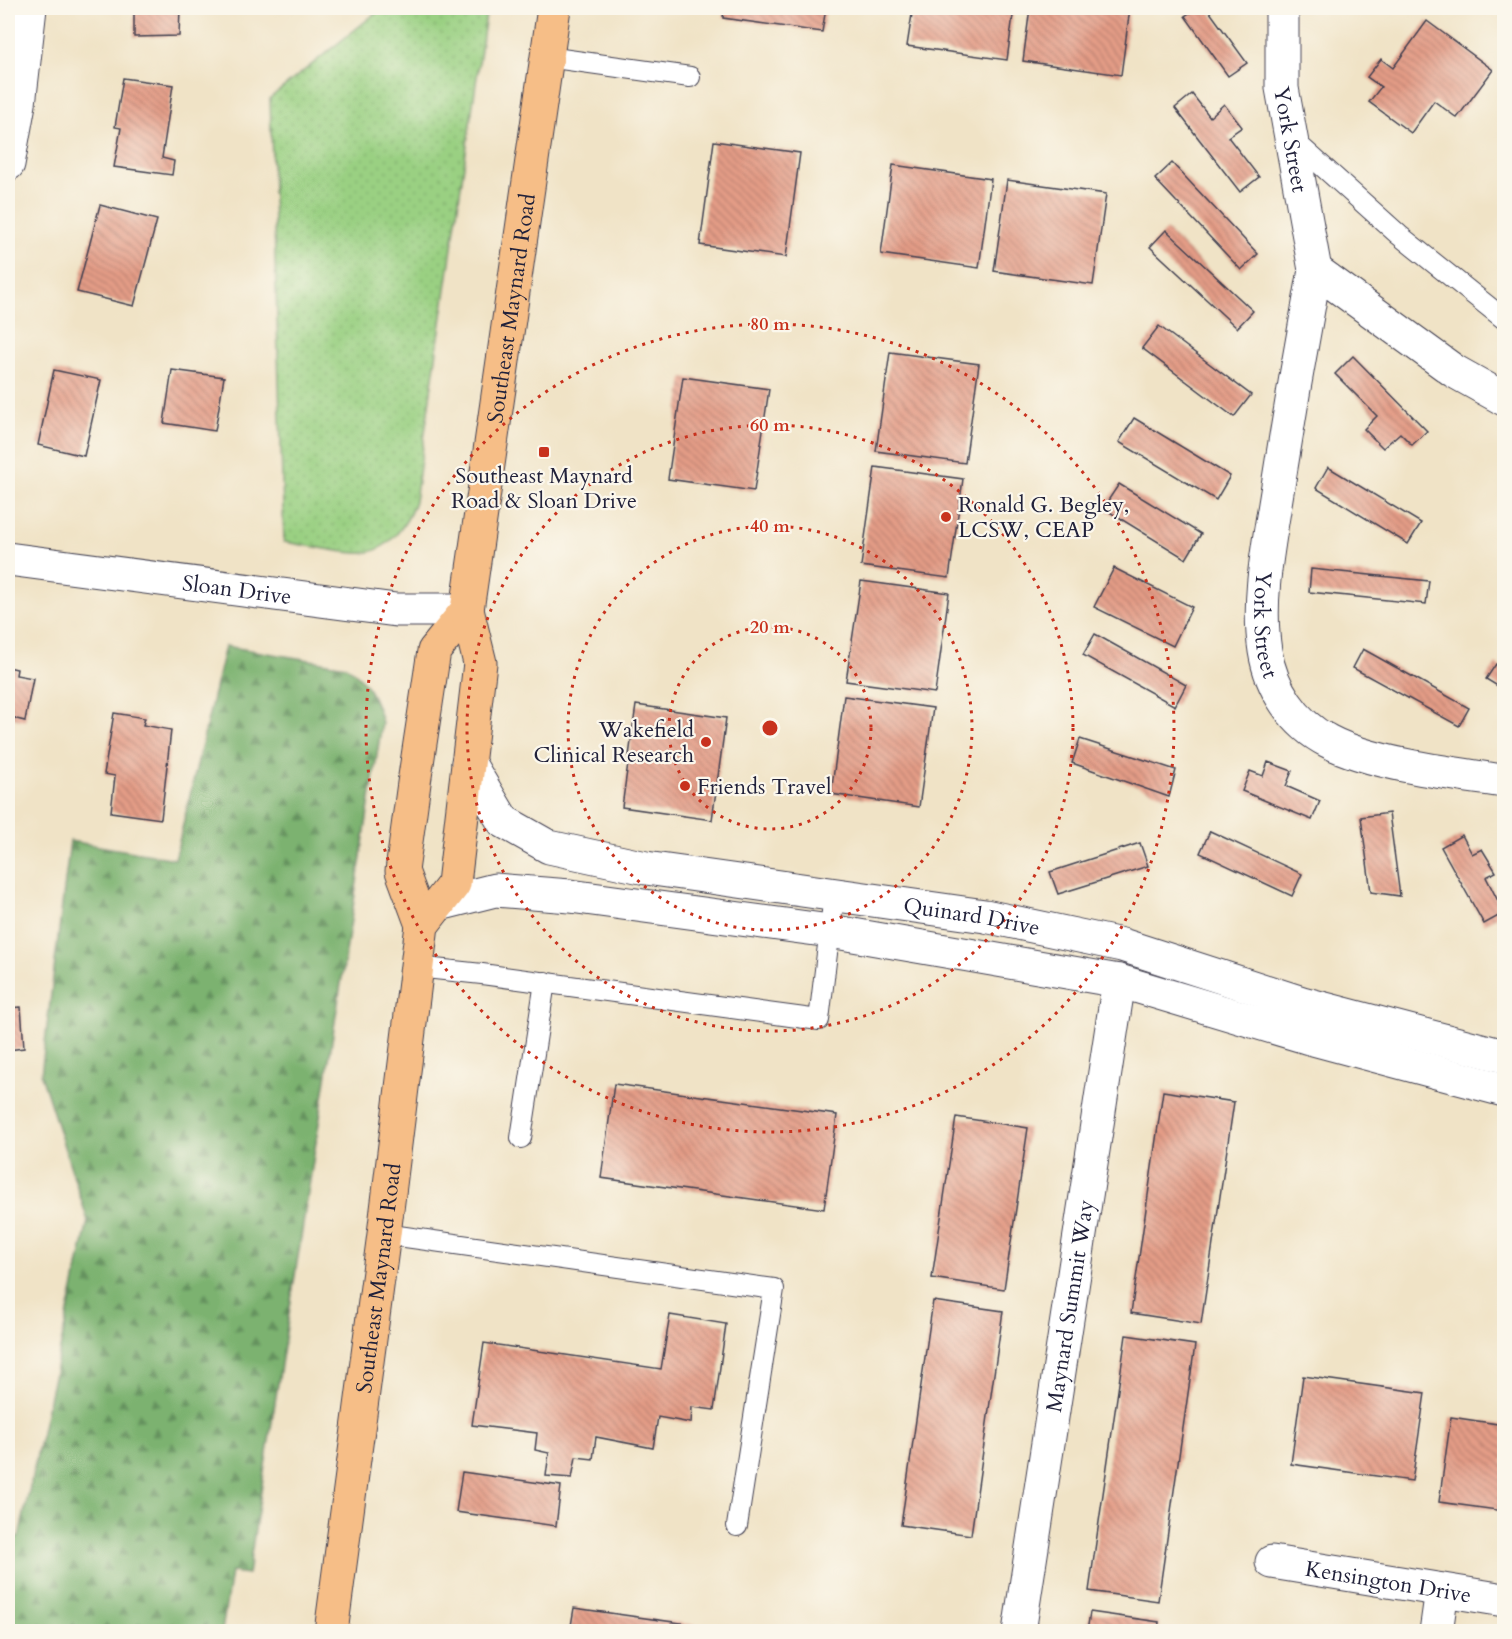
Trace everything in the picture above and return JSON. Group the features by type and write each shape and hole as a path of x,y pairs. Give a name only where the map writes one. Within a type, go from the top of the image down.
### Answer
{"main road":[{"name":"Southeast Maynard Road","path":"331,1632 384,1234 416,967 431,914 454,884 480,663 467,610 554,8"},
{"name":"Southeast Maynard Road","path":"431,914 402,871 435,651 467,610"}],"street":[{"path":"8,164 19,104 30,8"},
{"name":"York Street","path":"1282,8 1280,19 1282,88 1315,270 1266,563 1262,626 1266,654 1275,686 1295,716 1327,741 1371,758 1504,781"},
{"path":"1315,270 1454,371 1504,399"},
{"name":"Sloan Drive","path":"8,559 396,610 467,610"},
{"name":"Quinard Drive","path":"468,762 503,821 549,847 646,868 985,916 1122,945 1302,1003 1504,1056"},
{"name":"Quinard Drive","path":"431,914 495,890 570,896 830,931 1119,981 1306,1037 1504,1090"},
{"name":"Maynard Summit Way","path":"1019,1632 1119,981"},
{"name":"Kensington Drive","path":"1272,1562 1504,1600"},
{"path":"1436,1632 1442,1590"}],"lane":[{"path":"547,57 690,77"},
{"path":"1292,138 1399,235 1504,319"},
{"path":"416,967 545,982 819,1020 834,895"},
{"path":"521,1138 545,982"},
{"path":"384,1234 774,1289 737,1526"}],"green space":[{"path":"382,8 487,8 415,501 403,526 390,541 373,551 357,553 284,542 270,98"},
{"path":"225,646 346,666 360,677 370,691 382,723 248,1574 231,1572 222,1631 8,1631 8,1535 19,1537 88,1221 41,1075 70,841 175,859"}],"building":[{"path":"134,8 180,8 179,36 134,37"},
{"path":"724,8 826,8 822,32 723,18"},
{"path":"913,8 1014,8 1007,60 907,46"},
{"path":"1030,8 1130,8 1121,75 1023,61"},
{"path":"1197,8 1207,8 1247,63 1228,76 1185,16"},
{"path":"1427,21 1493,70 1457,118 1434,101 1411,133 1369,102 1381,87 1367,77 1381,59 1393,68"},
{"path":"123,78 173,85 162,158 174,161 172,175 114,167 121,128 115,127"},
{"path":"1192,94 1210,117 1224,104 1242,127 1228,137 1259,177 1240,192 1175,108"},
{"path":"714,141 800,153 786,257 700,245"},
{"path":"1172,163 1258,254 1241,270 1155,179"},
{"path":"893,165 991,179 979,268 881,254"},
{"path":"1007,180 1106,194 1093,285 994,271"},
{"path":"100,205 157,220 134,306 77,292"},
{"path":"1166,230 1253,311 1237,328 1150,247"},
{"path":"1159,326 1251,395 1234,417 1142,348"},
{"path":"890,352 979,364 965,463 876,451"},
{"path":"1353,356 1427,431 1412,445 1400,433 1383,448 1364,429 1377,416 1335,374"},
{"path":"54,370 101,380 84,456 38,445"},
{"path":"172,370 224,377 215,431 164,423"},
{"path":"683,377 769,389 754,491 668,479"},
{"path":"1134,418 1230,476 1216,500 1119,442"},
{"path":"875,467 963,479 949,578 861,566"},
{"path":"1328,467 1421,523 1408,544 1316,488"},
{"path":"1119,484 1201,534 1186,559 1103,508"},
{"path":"1114,568 1192,607 1173,646 1094,607"},
{"path":"1311,569 1429,581 1426,604 1309,592"},
{"path":"861,581 949,593 935,693 846,681"},
{"path":"1095,634 1186,685 1175,706 1083,655"},
{"path":"1363,649 1469,708 1459,726 1353,668"},
{"path":"1496,664 1504,669 1504,690 1486,679"},
{"path":"8,667 17,669 16,675 33,678 25,721 8,717"},
{"path":"844,696 933,708 919,807 831,794"},
{"path":"636,705 726,718 712,820 622,807"},
{"path":"114,713 145,718 143,725 171,730 161,819 111,812 115,776 104,774"},
{"path":"1080,739 1176,770 1169,797 1072,763"},
{"path":"1268,762 1292,771 1286,786 1320,801 1312,820 1242,791 1250,771 1263,776"},
{"path":"1389,813 1400,896 1371,892 1361,817"},
{"path":"1210,831 1302,874 1292,896 1200,853"},
{"path":"1462,835 1472,854 1482,849 1496,872 1486,877 1504,913 1484,924 1441,847"},
{"path":"1140,843 1148,866 1058,894 1050,872"},
{"path":"21,1007 24,1048 8,1050 8,1008"},
{"path":"614,1084 837,1115 824,1209 601,1178"},
{"path":"1163,1091 1234,1102 1201,1324 1131,1313"},
{"path":"956,1117 1028,1128 1004,1289 932,1278"},
{"path":"933,1301 1003,1311 971,1535 901,1525"},
{"path":"670,1315 726,1324 714,1410 692,1407 691,1423 658,1417 653,1448 596,1437 593,1459 576,1457 572,1478 546,1476 549,1453 535,1450 537,1433 472,1425 484,1343 661,1369"},
{"path":"1126,1335 1195,1345 1158,1601 1089,1591"},
{"path":"1303,1376 1425,1393 1412,1481 1291,1464"},
{"path":"1451,1417 1504,1425 1504,1511 1439,1502"},
{"path":"462,1472 561,1486 556,1526 456,1512"},
{"path":"574,1608 730,1630 730,1632 570,1632"},
{"path":"1090,1612 1159,1622 1158,1632 1087,1632"}],"place":[{"name":"Southeast Maynard Road & Sloan Drive","path":"544,452"},
{"name":"Ronald G. Begley, LCSW, CEAP","path":"946,517"},
{"name":"Wakefield Clinical Research","path":"706,742"},
{"name":"Friends Travel","path":"685,786"}]}
